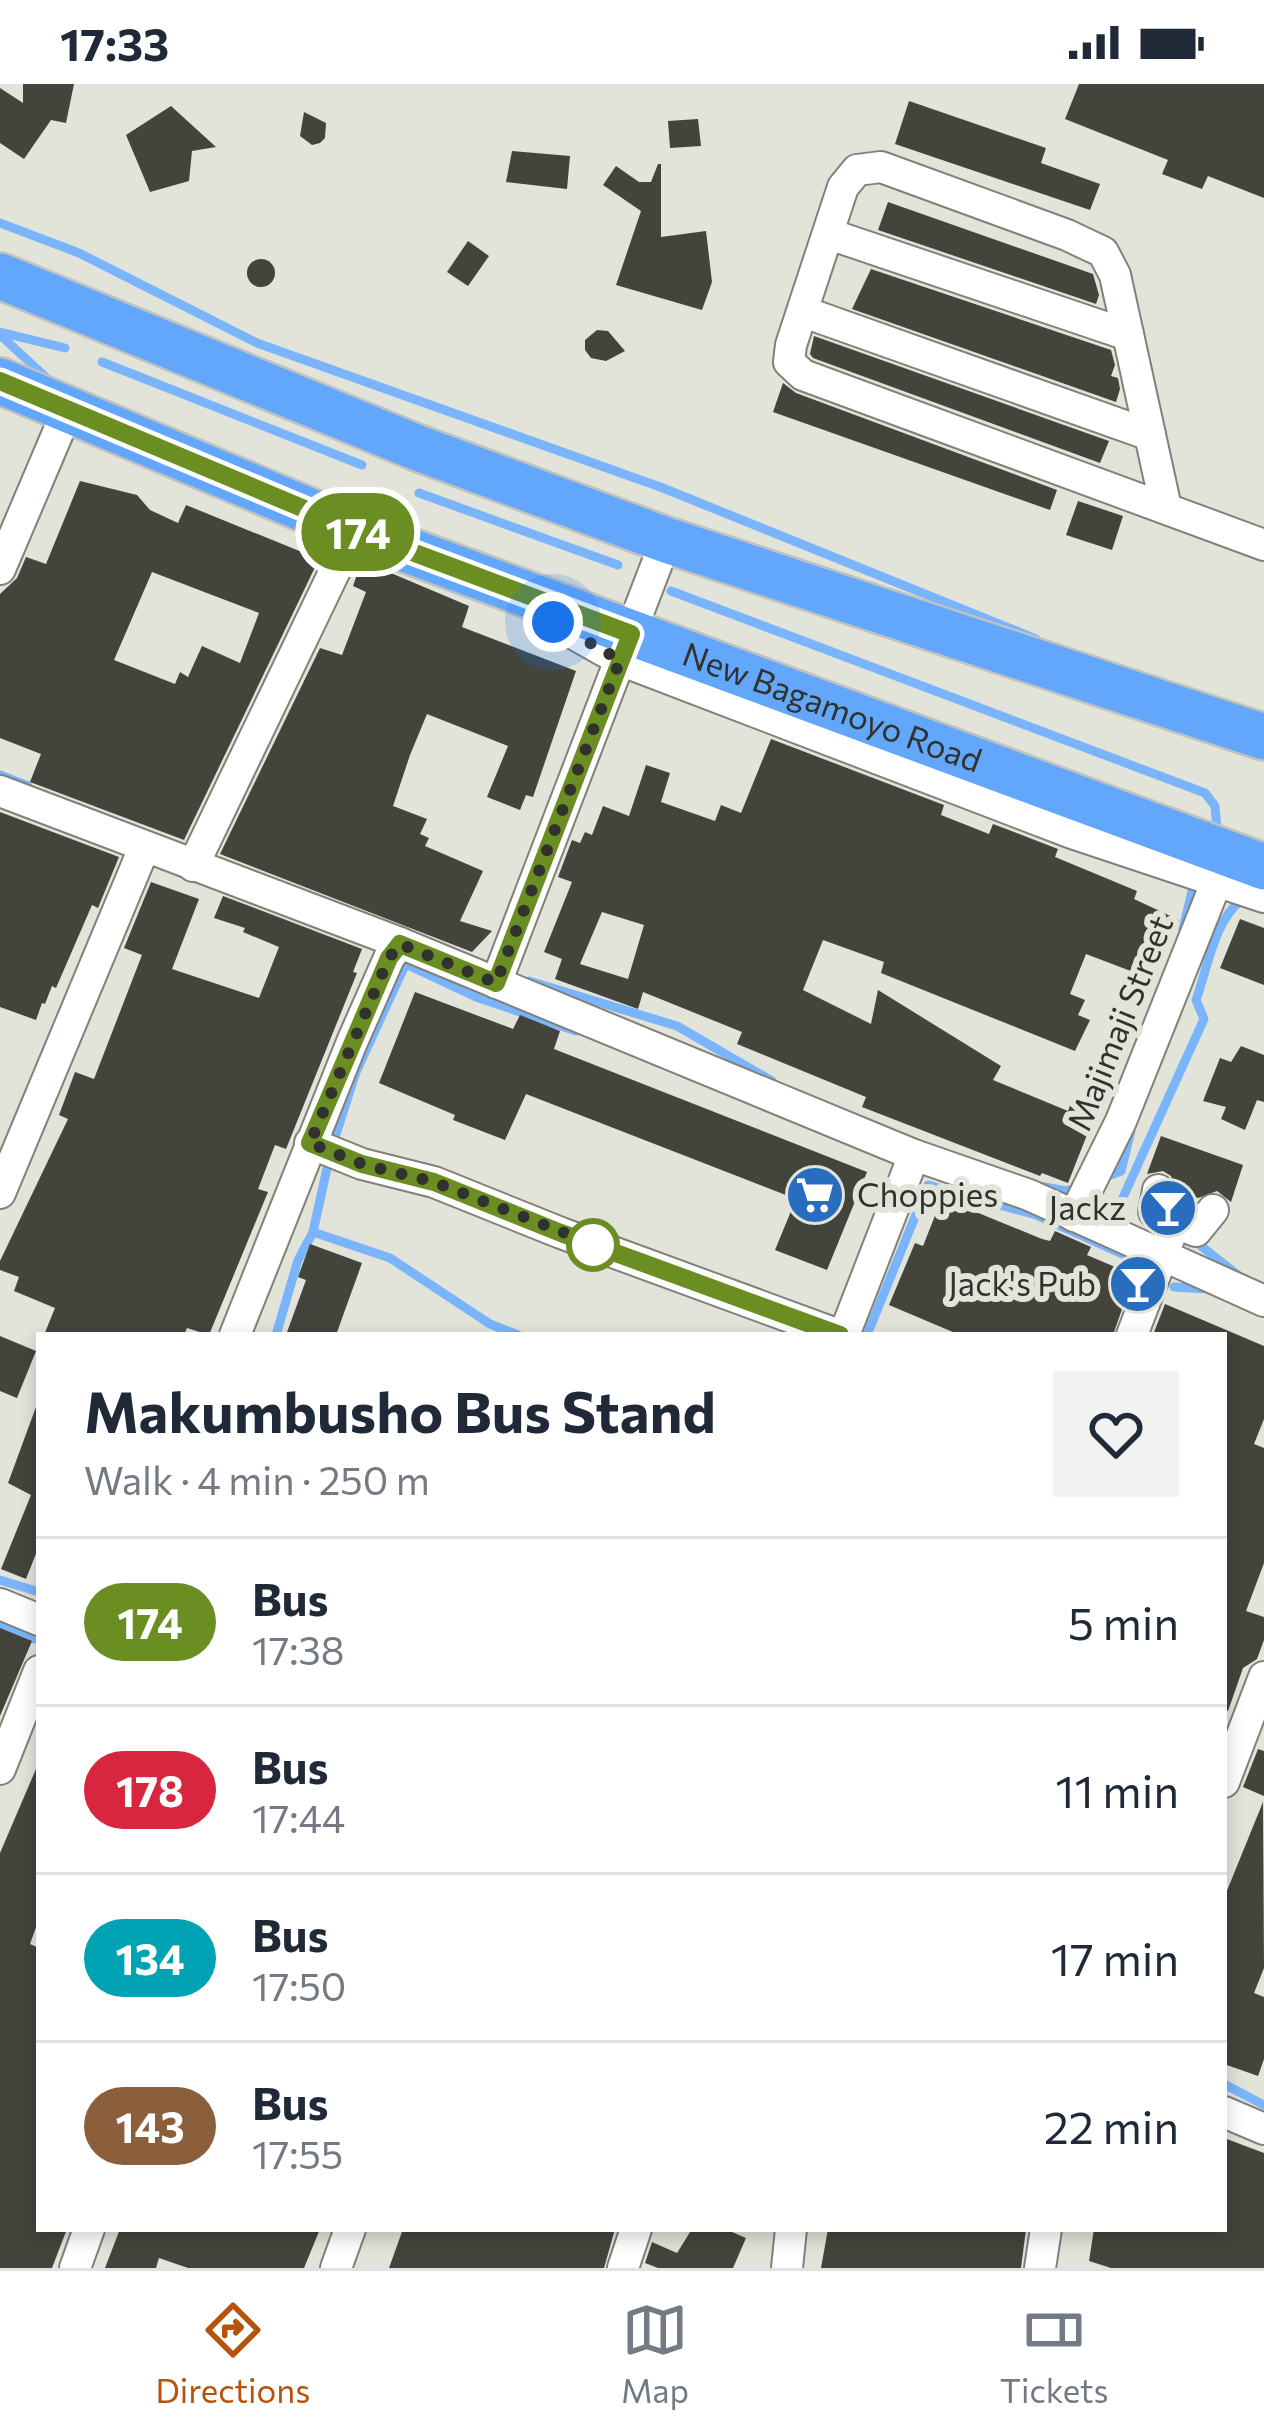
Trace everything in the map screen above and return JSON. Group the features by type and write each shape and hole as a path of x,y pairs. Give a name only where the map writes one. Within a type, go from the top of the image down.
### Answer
{"highway":[{"path":"0,276 418,448 666,540 1264,737"},
{"name":"New Bagamoyo Road","path":"0,381 625,647 1236,868"}],"street":[{"path":"1166,508 1115,275 1102,252 1030,220 880,167 857,170 843,188 791,345 790,362 803,375 1264,545"},
{"path":"829,234 1128,335"},
{"path":"804,312 1150,435"},
{"path":"0,402 486,584 625,647"},
{"path":"0,569 60,428"},
{"path":"193,866 352,533"},
{"path":"496,983 666,540"},
{"path":"0,791 400,944 914,1155 1029,1195 1264,1301"},
{"path":"0,1193 144,848"},
{"path":"1236,868 1264,897"},
{"name":"Majimaji Street","path":"1074,1216 1236,868"},
{"path":"236,1332 310,1143 389,958 400,944"},
{"path":"310,1143 362,1164 434,1182 834,1332"},
{"path":"843,1332 914,1155"},
{"path":"1158,1190 1154,1213 1196,1231 1213,1210"},
{"path":"1133,1332 1175,1223"},
{"path":"0,1604 36,1619"},
{"path":"1227,1774 1264,1677"},
{"path":"0,1769 36,1679"},
{"path":"1227,2113 1264,2129"},
{"path":"75,2268 88,2232"},
{"path":"336,2268 349,2232"},
{"path":"623,2268 635,2232"},
{"path":"787,2268 790,2232"},
{"path":"1040,2268 1046,2232"}],"building":[{"path":"23,84 74,84 66,123 51,120 24,159 0,143 0,88 23,103"},
{"path":"1079,84 1264,84 1264,198 1208,176 1202,189 1162,174 1168,160 1065,119"},
{"path":"909,101 1046,148 1041,163 1100,184 1090,210 895,144"},
{"path":"171,106 216,147 192,151 189,181 150,192 126,135"},
{"path":"304,112 326,123 320,143 312,145 300,136"},
{"path":"698,119 701,146 670,148 668,121"},
{"path":"512,151 570,156 567,189 506,182"},
{"path":"658,164 661,237 706,231 712,282 702,310 616,285 641,211 603,185 616,166 639,182 651,182"},
{"path":"888,202 1093,274 1099,295 1096,304 878,230"},
{"path":"468,241 489,256 468,286 447,272"},
{"path":"261,259 271,263 275,273 271,283 261,287 251,283 247,273 251,263"},
{"path":"871,269 1111,350 1115,365 1111,376 1118,378 1120,389 1116,402 852,309"},
{"path":"597,330 608,331 625,351 606,361 591,358 585,340"},
{"path":"814,336 1109,441 1100,463 813,358"},
{"path":"783,383 796,393 1057,490 1050,510 773,412"},
{"path":"80,481 137,495 150,510 178,523 186,505 319,559 184,840 30,782 41,754 0,738 0,594 17,578 26,557 46,564","holes":["152,572 259,613 240,663 202,646 188,677 180,672 175,684 114,660"]},
{"path":"1078,501 1123,516 1112,550 1066,535"},
{"path":"360,566 377,572 379,568 469,606 462,627 576,671 533,797 526,795 520,810 487,797 508,746 427,714 410,755 393,806 427,819 420,834 429,838 425,846 483,871 460,921 492,931 472,952 220,854 320,648 342,655 366,592 353,586"},
{"path":"771,739 944,805 941,815 989,834 993,824 1058,849 1055,857 1137,891 1134,899 1179,920 1148,988 1125,977 1128,970 1086,954 1070,994 1085,1000 1078,1015 1090,1020 1075,1051 881,973 884,962 823,940 803,990 871,1024 878,990 1001,1066 993,1080 1068,1111 1073,1098 1098,1107 1068,1183 862,1107 866,1097 737,1044 742,1032 643,992 638,1009 555,979 562,959 544,952 572,882 558,877 572,840 580,843 585,832 592,835 603,806 629,816 646,765 670,773 661,802 715,821 721,805 741,813","holes":["602,912 644,925 628,979 580,964"]},
{"path":"0,812 119,857 98,908 92,905 56,988 52,986 36,1020 0,1007"},
{"path":"151,882 199,899 172,969 259,998 279,947 214,918 223,896 362,949 353,972 357,973 286,1149 275,1145 258,1189 268,1192 210,1332 187,1328 185,1332 45,1332 55,1308 14,1291 19,1277 0,1270 0,1261 68,1119 59,1115 75,1072 94,1079 142,955 124,948"},
{"path":"1240,919 1264,928 1264,985 1220,968"},
{"path":"415,992 513,1029 520,1015 560,1031 554,1049 867,1172 827,1270 775,1250 796,1199 526,1094 505,1140 379,1083"},
{"path":"1241,1046 1264,1055 1264,1102 1257,1100 1245,1130 1221,1119 1226,1107 1203,1101 1220,1058 1231,1062"},
{"path":"1161,1136 1243,1165 1231,1202 1217,1191 1198,1198 1177,1191 1171,1176 1163,1171 1147,1174"},
{"path":"942,1198 1042,1239 1050,1241 1055,1231 1091,1247 1087,1255 1134,1275 1114,1332 953,1332 889,1305 915,1243 923,1246"},
{"path":"310,1244 362,1263 337,1332 287,1332 306,1280 298,1277"},
{"path":"1165,1304 1264,1346 1264,1419 1254,1444 1264,1448 1264,1563 1246,1611 1264,1617 1264,1640 1257,1659 1243,1668 1228,1711 1227,1332 1154,1332"},
{"path":"0,1336 36,1351 17,1398 0,1391"},
{"path":"36,1407 36,1554 26,1579 1,1569 31,1495 8,1483"},
{"path":"0,1628 32,1641 0,1716"},
{"path":"1258,1749 1264,1751 1264,1796 1243,1787"},
{"path":"36,1769 36,1927 30,1944 36,1947 36,2232 66,2232 52,2268 0,2268 0,1853"},
{"path":"1263,1802 1264,1968 1254,1993 1264,1997 1264,2059 1258,2076 1227,2065 1227,1891"},
{"path":"1227,2139 1264,2153 1264,2268 1111,2268 1089,2261 1094,2232 1227,2232"},
{"path":"119,2232 319,2232 304,2268 188,2268 159,2258 156,2268 105,2268"},
{"path":"402,2232 614,2232 604,2268 389,2268"},
{"path":"690,2232 732,2232 746,2238 733,2268 658,2268 645,2263 652,2242 677,2253"},
{"path":"827,2232 1026,2232 1021,2268 821,2268"}],"waterway":[{"path":"0,223 79,253 257,343 663,488 1036,639"},
{"path":"0,332 65,348"},
{"path":"0,335 50,381"},
{"path":"102,362 362,465"},
{"path":"419,493 618,565"},
{"path":"671,591 1205,793 1215,806 1217,830"},
{"path":"0,775 28,786"},
{"path":"1183,929 1193,887"},
{"path":"1115,1215 1204,1019 1196,1000 1218,932 1242,900"},
{"path":"397,960 476,997 576,1031"},
{"path":"277,1332 298,1260 313,1232 331,1150 356,1072 406,963"},
{"path":"529,981 677,1026 772,1081"},
{"path":"1102,1178 1121,1171 1131,1131"},
{"path":"868,1332 928,1185 1036,1215 1142,1263"},
{"path":"1039,1186 1067,1191 1081,1186"},
{"path":"313,1232 390,1258 490,1324 510,1332"},
{"path":"1201,1246 1239,1276"},
{"path":"1174,1287 1208,1289"},
{"path":"0,1580 36,1591"},
{"path":"0,1624 35,1639"},
{"path":"1227,2086 1264,2105"}],"bus line":[{"name":"174","path":"0,381 364,534 631,634 496,983 400,944 389,958 310,1143 362,1164 434,1182 832,1332"}],"place":[{"name":"Choppies","path":"815,1195"},
{"name":"Jackz","path":"1168,1208"},
{"name":"Jack's Pub","path":"1138,1284"}],"route":[{"path":"553,622 620,660 496,983 400,944 389,958 310,1143 362,1164 434,1182 601,1247 593,1245"}]}
